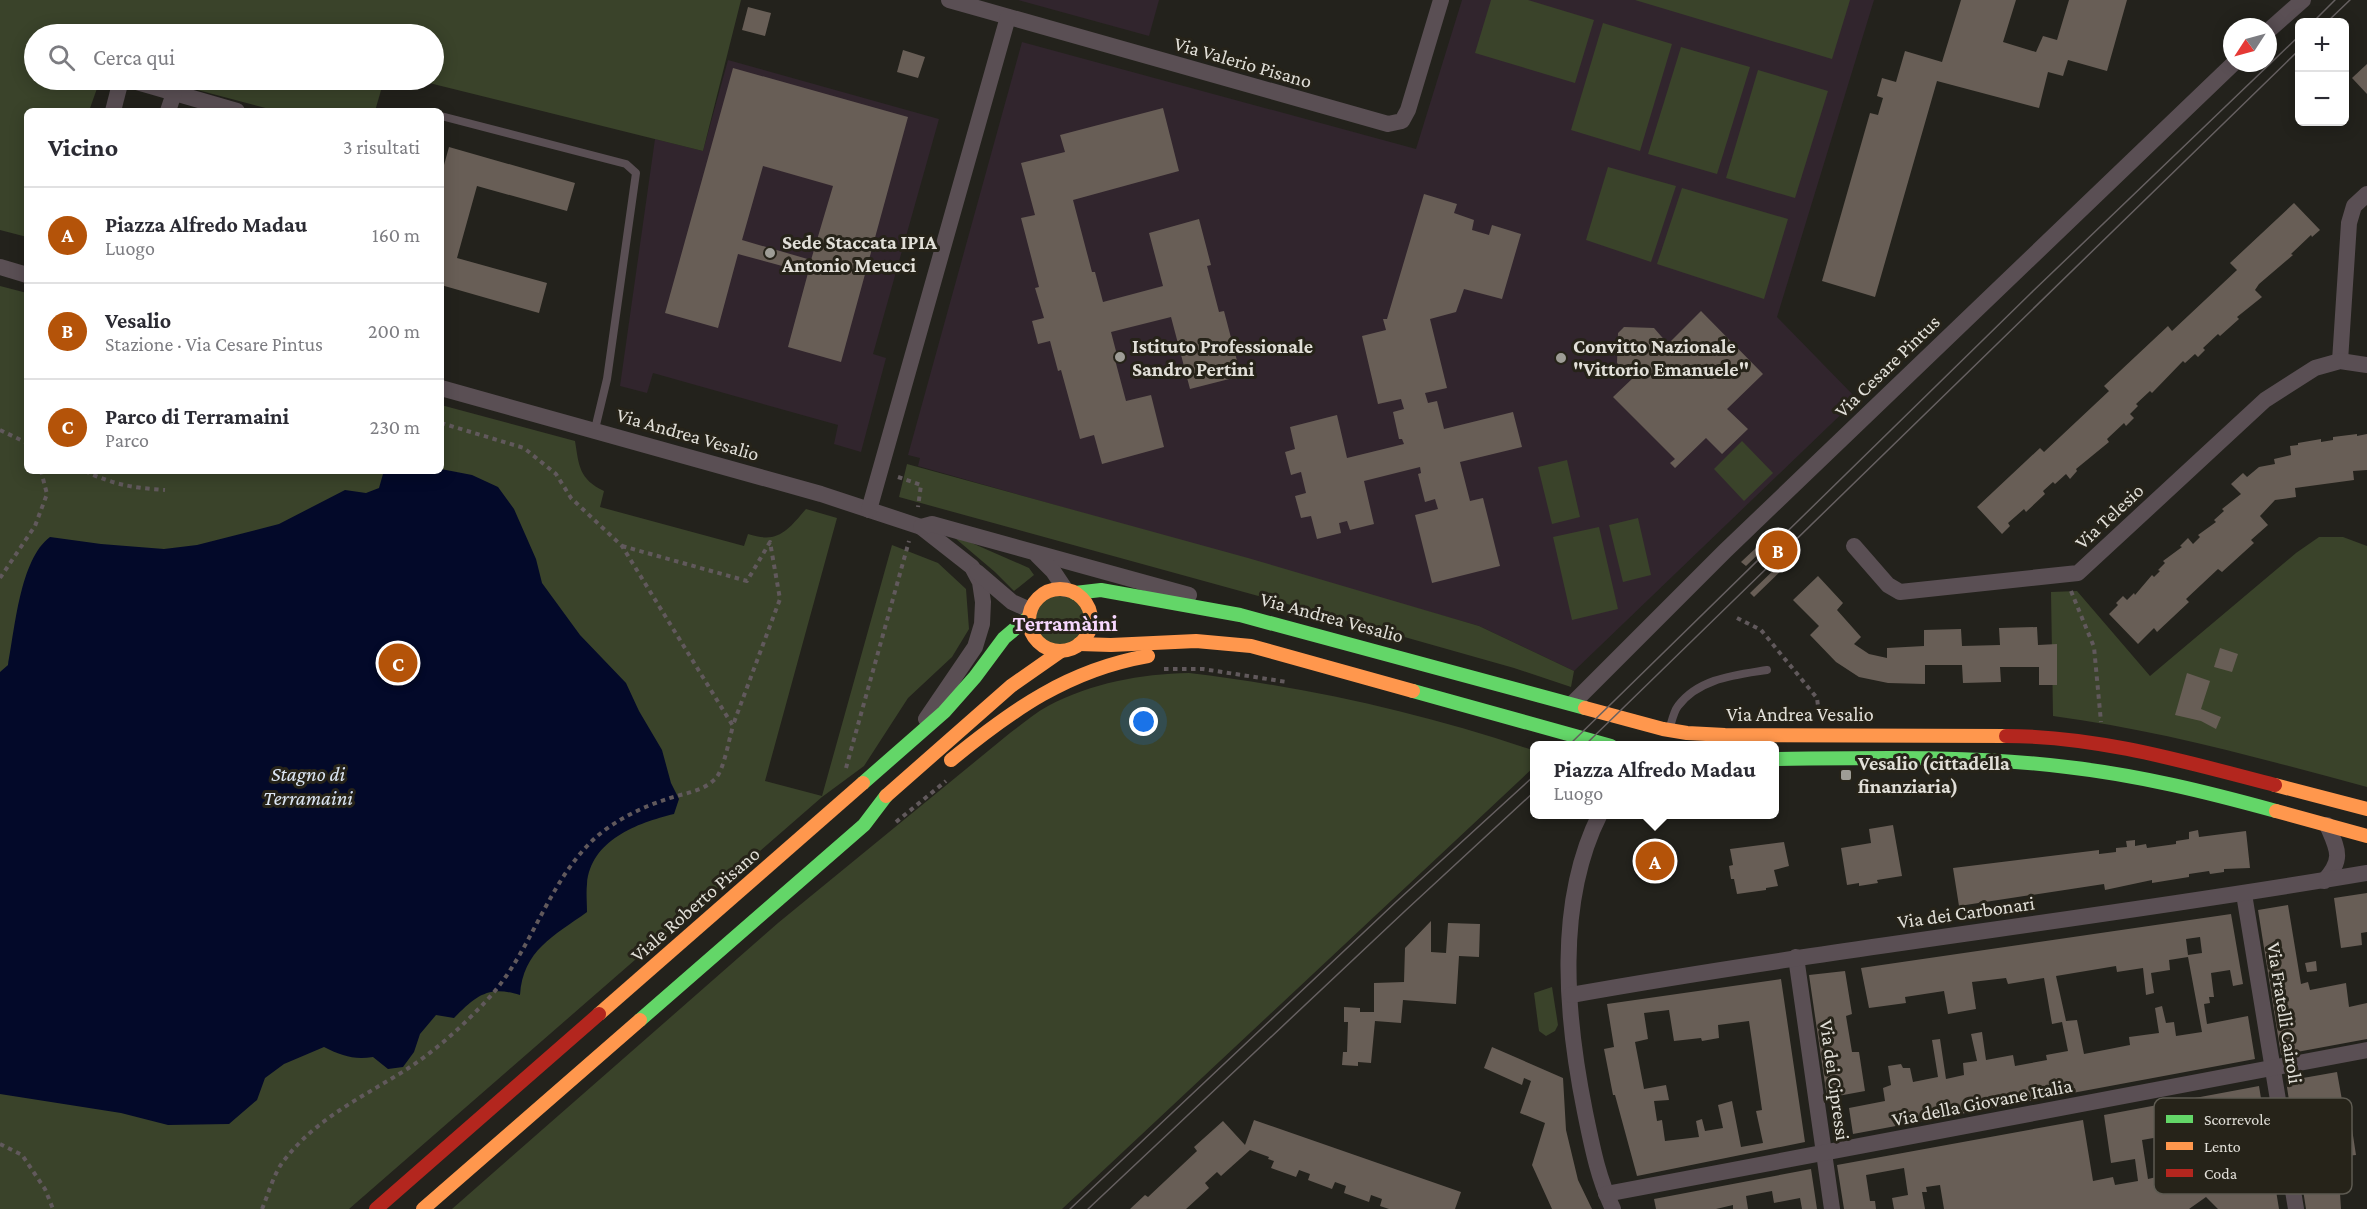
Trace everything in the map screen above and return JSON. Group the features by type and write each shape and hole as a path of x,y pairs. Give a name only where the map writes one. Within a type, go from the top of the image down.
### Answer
{"main road":[{"path":"423,1209 864,825 880,802 1011,686 1061,651 1079,644 1086,636 1090,616 1088,607 1070,591 1050,590 1041,595 1029,614 1030,628 1042,646 1061,651"},
{"name":"Via Andrea Vesalio","path":"1070,591 1101,590 1240,615 1669,730 1725,735 2049,736 2165,756 2367,809"},
{"name":"Viale Roberto Pisano","path":"376,1209 944,712 975,677 1004,638 1029,614"},
{"path":"1079,644 1100,647 1209,641 1251,646 1309,664 1593,741"},
{"path":"948,772 980,737 1044,692 1079,674 1128,659 1162,655 1203,655 1309,664"},
{"path":"1779,759 2013,761 2108,772 2202,792 2367,836"},
{"path":"864,825 895,812"}],"street":[{"name":"Via Valerio Pisano","path":"949,0 1388,124 1402,122 1408,110 1442,0"},
{"path":"2276,18 2286,0"},
{"path":"2277,23 2303,0"},
{"path":"869,510 1008,17"},
{"name":"Via Cesare Pintus","path":"1573,703 1725,551 2225,72"},
{"path":"113,108 118,90"},
{"path":"164,90 226,108"},
{"path":"169,108 174,93"},
{"path":"2340,361 2349,224 2354,206 2367,194"},
{"path":"0,267 24,273"},
{"name":"Via Telesio","path":"1854,546 1888,585 1900,592 2078,573 2265,400 2315,368 2340,361 2367,365"},
{"name":"Via Andrea Vesalio","path":"444,389 595,429 869,510 932,524 1226,605 1240,615"},
{"name":"Via Andrea Vesalio","path":"917,521 1029,614"},
{"path":"1036,554 1070,591"},
{"path":"918,733 975,647 982,624 983,602 980,582 972,567"},
{"path":"1598,819 1577,879 1569,941 1573,1048 1598,1172 1609,1201"},
{"path":"2324,881 2336,867 2338,850 2327,825"},
{"name":"Via dei Carbonari","path":"1571,995 1796,957 2244,894 2367,873"},
{"name":"Via Fratelli Cairoli","path":"2244,894 2278,1098"},
{"name":"Via dei Cipressi","path":"1796,957 1832,1209"},
{"name":"Via della Giovane Italia","path":"1609,1201 1824,1153 2367,1050"},
{"name":"Via Fratelli Cairoli","path":"2294,1194 2296,1209"}],"lane":[{"path":"444,117 626,164 636,173 607,379 595,429"},
{"path":"1669,730 1677,707 1693,690 1723,677 1767,670"},
{"path":"428,1209 440,1194"}],"path":[{"path":"444,424 524,448 556,474 571,498 622,546 733,726"},
{"path":"0,430 24,442"},
{"path":"843,777 917,521 921,485 880,472"},
{"path":"0,578 35,525 47,494 42,474"},
{"path":"92,474 109,482 133,488 165,490"},
{"path":"262,1209 281,1165 312,1130 347,1103 406,1070 448,1037 488,999 517,959 550,897 572,862 597,836 641,810 703,788 717,776 780,599 770,542 747,581 622,546"},
{"path":"2064,574 2094,647 2102,729"},
{"path":"1737,618 1761,630 1817,698 1820,735"},
{"path":"1162,663 1171,663"},
{"path":"1221,666 1296,678"},
{"path":"1160,669 1203,669 1297,684"},
{"path":"895,812 948,772"},
{"path":"890,826 948,772"},
{"path":"0,1144 22,1155 45,1189 53,1209"}],"shaded area":[{"path":"1018,0 1159,0 1149,36"},
{"name":"Convitto Nazionale \"Vittorio Emanuele\"","path":"1462,0 1874,0 1777,317 1857,399 1574,671 1479,626 918,466 920,458 908,455 1022,42 1416,149"},
{"name":"Sede Staccata IPIA Antonio Meucci","path":"728,60 939,119 873,354 886,358 861,452 834,444 838,425 653,373 647,393 620,386 655,139 703,151"}],"green space":[{"path":"0,0 741,0 703,151 444,87 444,24 24,24 24,90 96,90 90,108 24,108 24,236 0,230"},
{"path":"1491,0 1528,0 1594,20 1575,83 1475,53"},
{"path":"1635,0 1850,0 1832,59"},
{"path":"1603,23 1672,44 1640,151 1571,130"},
{"path":"1681,47 1750,67 1717,174 1648,154"},
{"path":"1758,70 1828,91 1795,198 1726,178"},
{"path":"198,90 381,90 376,108 266,108"},
{"path":"1608,167 1676,186 1651,262 1586,240"},
{"path":"1682,188 1788,219 1764,299 1657,264"},
{"name":"Stagno di Terramaini","path":"0,286 24,292 24,474 444,474 444,406 575,441 582,471 589,482 604,491 600,507 744,546 748,534 767,537 781,534 806,509 837,518 765,781 822,796 892,545 938,563 966,589 969,629 952,657 908,698 864,766 822,797 349,1209 0,1209"},
{"path":"1742,441 1773,473 1744,501 1714,469"},
{"path":"1567,460 1580,517 1552,524 1538,467"},
{"path":"907,464 1248,558 1479,626 1574,671 1571,687 1514,668 1309,610 899,497"},
{"path":"1638,518 1651,575 1623,582 1609,525"},
{"path":"1599,527 1618,609 1572,620 1553,537"},
{"path":"949,533 1029,568 1034,575 1014,591"},
{"path":"2319,537 2343,537 2367,546 2367,787 2172,737 2053,716 2051,592 2077,591 2150,676 2296,553"},
{"path":"1060,589 1077,594 1085,602 1090,619 1085,636 1077,644 1060,649 1043,644 1035,636 1030,619 1035,602 1043,594"},
{"path":"1189,673 1233,679 1320,694 1407,713 1530,749 1530,771 1062,1209 452,1209 778,923 1033,715 1082,691 1117,681 1152,675"},
{"path":"1552,987 1558,1025 1555,1031 1546,1036 1539,1031 1534,993"}],"water":[{"name":"Stagno di Terramaini","path":"444,470 472,475 498,487 514,509 536,559 542,583 580,635 626,683 639,711 662,750 671,783 679,799 674,814 645,823 618,836 597,856 590,869 587,884 587,912 552,937 534,955 522,979 520,995 509,992 491,992 476,998 454,1018 436,1015 420,1034 414,1052 403,1067 388,1069 373,1057 348,1056 324,1047 284,1064 265,1078 257,1100 229,1124 168,1125 121,1113 0,1094 0,672 8,665 20,596 25,578 40,547 50,537 164,549 197,545 279,524 345,490 366,493 379,488 383,474 444,474"}],"building":[{"path":"1961,0 2016,0 2003,42 2036,52 2043,36 2057,40 2069,0 2127,0 2107,71 2068,60 2063,76 2048,72 2039,108 1937,81 1875,297 1822,281 1870,113 1878,115 1883,98 1877,96 1882,78 1896,82 1905,51 1942,62"},
{"path":"748,7 771,13 765,36 742,30"},
{"path":"903,50 925,57 918,78 897,72"},
{"path":"2367,64 2367,94 2352,78"},
{"path":"733,68 908,117 841,362 788,347 808,273 738,254 718,328 665,313","holes":["763,166 833,186 811,260 742,240"]},
{"path":"1163,108 1179,171 1073,200 1092,272 1095,272 1103,302 1163,286 1149,233 1199,219 1211,265 1207,266 1219,312 1224,311 1241,376 1190,389 1171,317 1111,332 1117,355 1114,356 1126,401 1151,395 1164,447 1102,464 1094,435 1080,439 1061,370 1058,371 1050,341 1038,344 1032,321 1044,318 1035,288 1039,287 1021,218 1035,215 1021,163 1065,152 1060,135"},
{"path":"449,147 575,183 567,211 477,186 457,258 547,283 539,313 444,286 444,165"},
{"path":"1424,194 1457,204 1454,213 1474,220 1472,230 1489,235 1492,225 1521,234 1502,299 1464,289 1456,312 1430,319 1447,388 1425,393 1428,403 1437,401 1444,429 1513,412 1522,447 1460,462 1470,501 1483,498 1500,566 1432,583 1415,515 1438,509 1435,499 1425,502 1418,474 1421,473 1420,467 1364,481 1374,524 1350,530 1347,521 1339,523 1341,533 1317,539 1311,516 1301,518 1295,496 1306,493 1301,472 1291,475 1285,452 1295,449 1290,427 1337,415 1347,458 1404,444 1402,439 1399,439 1393,412 1404,409 1401,399 1378,404 1362,336 1386,330 1383,319 1387,319"},
{"path":"2294,203 2320,230 2312,237 2311,235 2291,254 2293,255 2259,284 2255,290 2262,297 2237,317 2239,319 2220,336 2218,334 2203,348 2205,350 2198,357 2195,354 2185,363 2183,361 2152,393 2150,391 2136,404 2138,406 2130,414 2134,418 2126,426 2124,423 2107,439 2109,442 2076,469 2077,471 2070,479 2066,474 2055,484 2053,482 2043,491 2045,494 2026,512 2024,509 2008,523 2010,526 2002,534 1977,507 2040,448 2044,452 2109,391 2104,386 2168,326 2172,331 2237,270 2230,263"},
{"path":"1701,311 1763,374 1727,409 1748,429 1722,454 1706,438 1675,468 1670,463 1675,459 1613,397 1633,378 1617,363 1618,333 1624,327 1654,328 1668,344"},
{"path":"2357,434 2357,436 2367,434 2367,470 2353,471 2354,480 2295,488 2296,497 2275,500 2260,516 2268,525 2251,540 2254,543 2222,572 2218,569 2186,599 2189,602 2157,632 2154,628 2138,644 2109,614 2123,596 2127,600 2134,593 2135,595 2152,575 2154,577 2165,563 2163,561 2182,547 2180,546 2188,538 2193,544 2200,537 2198,535 2216,522 2214,520 2224,511 2222,509 2241,494 2231,484 2243,473 2247,477 2259,467 2275,464 2274,459 2291,455 2290,446 2298,445 2298,443 2321,439 2321,442 2333,440 2333,437"},
{"path":"1775,530 1779,534 1746,566 1741,562"},
{"path":"1783,561 1787,565 1754,597 1750,593"},
{"path":"1818,576 1843,603 1837,610 1861,637 1854,644 1869,654 1887,658 1887,648 1924,646 1924,630 1961,629 1962,646 2000,645 1999,628 2037,627 2038,645 2057,644 2057,685 2039,685 2039,667 2000,667 2001,682 1963,683 1962,665 1925,665 1925,684 1888,683 1859,677 1836,662 1810,635 1819,626 1793,600"},
{"path":"2220,648 2238,654 2232,672 2214,667"},
{"path":"2187,673 2210,681 2201,709 2221,717 2216,729 2201,721 2175,715"},
{"path":"1893,825 1902,876 1877,880 1878,883 1847,885 1841,848 1871,843 1869,829"},
{"path":"2198,830 2199,837 2246,831 2250,868 2224,869 2224,872 2210,874 2209,871 2189,874 2189,877 2152,883 2152,880 2105,890 2104,884 1959,906 1953,868 2099,850 2099,854 2116,852 2116,848 2127,847 2126,841 2135,840 2135,846 2146,844 2147,848 2176,844 2176,841 2189,839 2189,832"},
{"path":"1784,842 1789,866 1774,870 1778,886 1737,894 1734,879 1731,879 1729,866 1733,865 1730,849"},
{"path":"2367,893 2367,932 2361,933 2362,945 2341,948 2334,898"},
{"path":"2288,905 2301,984 2308,982 2310,990 2346,983 2349,1007 2367,1003 2367,1039 2281,1055 2258,910"},
{"path":"2231,914 2243,984 2233,986 2230,970 2211,973 2214,997 2209,997 2210,1003 2204,1004 2207,1024 2248,1016 2255,1059 1853,1134 1849,1108 1885,1101 1883,1088 1891,1085 1888,1066 1901,1064 1903,1068 1910,1068 1913,1082 1938,1077 1932,1040 1940,1039 1946,1079 1964,1075 1963,1063 1977,1061 1971,1034 1982,1032 1986,1060 2013,1055 2015,1066 2047,1060 2046,1055 2068,1051 2062,1022 2052,1024 2044,978 2008,984 2006,978 1972,982 1976,1009 1948,1014 1944,991 1905,997 1906,1003 1869,1008 1861,968","holes":["2200,937 2202,953 2188,955 2186,939","2188,957 2202,1032 2176,1036 2174,1022 2166,1023 2162,1006 2155,1008 2159,1033 2129,1037 2130,1045 2084,1054 2077,1020 2066,1021 2056,976 2116,966 2117,972 2143,968 2146,995 2154,993 2151,973 2170,970 2169,960"]},
{"path":"1431,921 1431,952 1446,953 1448,923 1480,924 1479,957 1459,956 1456,1004 1403,1000 1401,1023 1375,1021 1371,1063 1358,1062 1358,1066 1342,1065 1343,1052 1347,1052 1348,1022 1344,1022 1344,1007 1360,1008 1360,1012 1374,1012 1374,983 1404,982 1405,948"},
{"path":"2316,961 2317,971 2307,972 2305,963"},
{"path":"1845,971 1852,1014 1846,1016 1852,1052 1859,1052 1865,1091 1827,1098 1809,975"},
{"path":"1781,979 1805,1142 1637,1176 1615,1095 1613,1095 1604,1049 1614,1047 1607,1004","holes":["1669,1010 1674,1041 1701,1038 1702,1041 1719,1038 1718,1025 1749,1021 1762,1110 1756,1111 1763,1143 1741,1147 1732,1101 1718,1105 1723,1128 1705,1131 1702,1119 1696,1121 1699,1137 1665,1141 1662,1120 1657,1121 1654,1101 1669,1100 1666,1085 1644,1089 1635,1042 1648,1039 1644,1013"]},
{"path":"1492,1047 1563,1078 1566,1130 1578,1180 1592,1209 1552,1209 1532,1165 1545,1123 1520,1113 1531,1081 1524,1078 1522,1085 1484,1068"},
{"path":"2337,1072 2342,1098 2289,1098 2286,1081"},
{"path":"2259,1086 2261,1098 2195,1098"},
{"path":"2154,1106 2154,1138 2142,1140 2148,1179 2154,1178 2154,1194 2277,1194 2279,1209 2218,1209 2206,1197 2189,1209 1944,1209 1940,1185 1926,1187 1927,1192 1922,1192 1925,1209 1894,1209 1892,1198 1908,1195 1904,1168 1866,1175 1870,1201 1875,1201 1876,1209 1844,1209 1837,1165 2083,1120 2093,1181 2113,1177 2115,1185 2138,1181 2135,1159 2111,1163 2104,1115"},
{"path":"1254,1120 1461,1192 1455,1209 1389,1209 1380,1206 1382,1199 1371,1195 1369,1202 1344,1193 1346,1186 1335,1182 1332,1189 1308,1180 1310,1174 1299,1170 1296,1177 1271,1168 1274,1161 1250,1150 1221,1176 1217,1172 1205,1183 1209,1188 1186,1209 1130,1209 1145,1195 1148,1197 1197,1151 1194,1147 1223,1121 1245,1145"},
{"path":"2352,1129 2356,1155 2352,1155"},
{"path":"1811,1169 1817,1209 1802,1209 1800,1198 1774,1203 1772,1191 1746,1196 1748,1209 1733,1209 1733,1205 1716,1209 1656,1209 1654,1199"},
{"path":"2304,1194 2340,1194 2341,1209 2306,1209"}],"tram line":[{"path":"2317,18 2335,0"},
{"path":"2331,18 2350,0"},
{"path":"1573,741 2030,294 2295,40"},
{"path":"1589,741 2295,54"},
{"path":"1070,1209 1397,901 1530,780"},
{"path":"1088,1209 1530,796"}],"traffic: fast":[{"path":"1075,593 1101,590 1240,615 1585,708"},
{"path":"863,783 944,712 975,677 1004,638 1029,617"},
{"path":"1413,691 1593,741"},
{"path":"1779,759 1921,758 2031,763 2146,779 2276,811"},
{"path":"640,1020 864,825 886,796"}],"traffic: slow":[{"path":"1060,589 1072,591 1082,598 1089,608 1091,620 1089,632 1082,642 1072,649 1060,651 1048,649 1038,642 1031,632 1029,620 1031,608 1038,598 1048,591 1060,589"},
{"path":"1079,644 1111,645 1196,641 1251,646 1413,691"},
{"path":"886,796 1011,686 1061,651"},
{"path":"951,760 996,725 1042,695 1092,671 1148,656"},
{"path":"1585,708 1663,729 1687,733 2006,736"},
{"path":"599,1014 863,783"},
{"path":"2275,785 2367,809"},
{"path":"2276,811 2367,836"},
{"path":"423,1209 640,1020"}],"traffic: jam":[{"path":"2006,736 2040,737 2108,745 2175,759 2275,785"},
{"path":"376,1209 599,1014"}],"place":[{"name":"Sede Staccata IPIA Antonio Meucci","path":"770,253"},
{"name":"Istituto Professionale Sandro Pertini","path":"1120,357"},
{"name":"Convitto Nazionale \"Vittorio Emanuele\"","path":"1561,358"},
{"name":"Vesalio","path":"1778,550"},
{"name":"Parco di Terramaini","path":"398,663"},
{"name":"Vesalio (cittadella finanziaria)","path":"1846,775"},
{"name":"Piazza Alfredo Madau","path":"1655,861"}],"district":[{"name":"Terramàini","path":"1065,623"}]}
